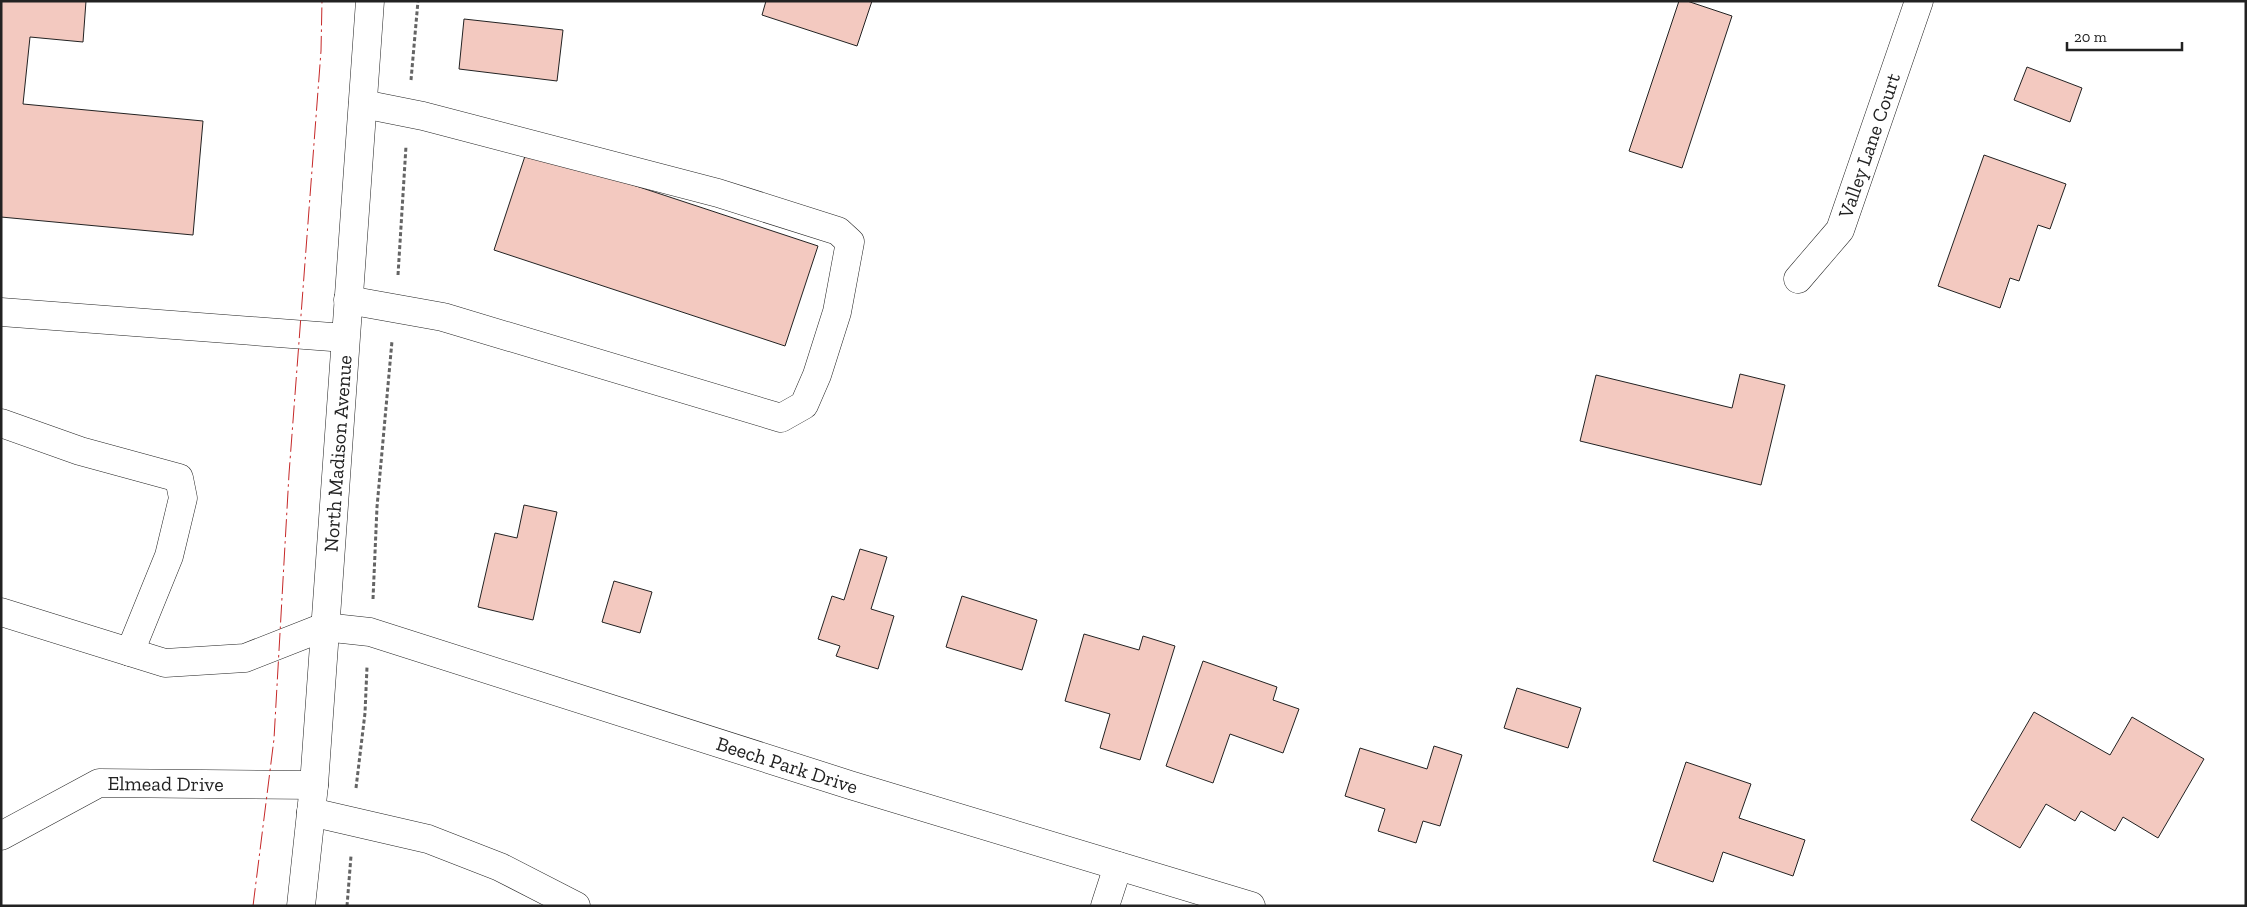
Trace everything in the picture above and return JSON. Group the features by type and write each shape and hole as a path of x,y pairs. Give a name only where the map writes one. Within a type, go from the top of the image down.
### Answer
{"street":[{"name":"North Madison Avenue","path":"301,906 314,785 370,1"},
{"name":"Valley Lane Court","path":"1798,279 1840,230 1919,1"},
{"path":"348,300 443,317 781,418 804,405 818,375 836,312 850,242 838,231 764,207 408,113 363,104"},
{"path":"1,312 345,338"},
{"path":"1,423 80,451 179,478 183,498 169,556 130,652"},
{"path":"1,612 165,663 245,658 324,627"},
{"name":"Beech Park Drive","path":"324,627 370,632 850,786 1251,906"},
{"name":"Elmead Drive","path":"1,836 99,783 314,785"},
{"path":"311,812 428,839 500,867 576,906"},
{"path":"1105,906 1118,866"}],"path":[{"path":"372,606 377,507 395,307 408,113 418,1"},
{"path":"347,906 368,662"}],"building":[{"path":"1,1 86,1 83,42 30,37 23,104 203,121 193,235 1,217"},
{"path":"766,1 872,1 857,46 762,15"},
{"path":"1679,1 1687,1 1732,16 1682,168 1629,151"},
{"path":"464,19 563,30 557,81 459,69"},
{"path":"2027,67 2082,88 2070,122 2014,100"},
{"path":"527,150 818,246 785,346 494,250"},
{"path":"1984,155 2066,184 2050,229 2038,225 2019,281 2010,278 2000,308 1938,286"},
{"path":"1740,374 1785,385 1761,485 1580,441 1596,375 1732,408"},
{"path":"524,505 557,512 533,620 478,607 495,533 517,538"},
{"path":"860,549 887,557 871,609 894,616 878,669 836,656 840,646 818,639 832,596 844,600"},
{"path":"614,581 652,592 640,633 602,622"},
{"path":"962,596 1037,620 1022,670 946,647"},
{"path":"1084,634 1139,650 1143,636 1175,646 1140,760 1100,748 1110,714 1065,701"},
{"path":"1203,661 1277,687 1273,700 1299,709 1283,753 1230,734 1213,783 1166,766"},
{"path":"1517,688 1581,708 1568,748 1504,728"},
{"path":"2034,712 2110,755 2132,717 2204,759 2158,838 2123,817 2115,831 2081,811 2075,821 2046,804 2020,848 1971,820"},
{"path":"1434,746 1462,755 1440,826 1423,821 1416,843 1378,831 1385,809 1345,796 1360,748 1427,769"},
{"path":"1686,762 1751,784 1739,818 1805,840 1793,876 1723,852 1713,882 1653,861"}],"power":[{"path":"253,906 274,739 289,474 321,51 322,1"}]}
